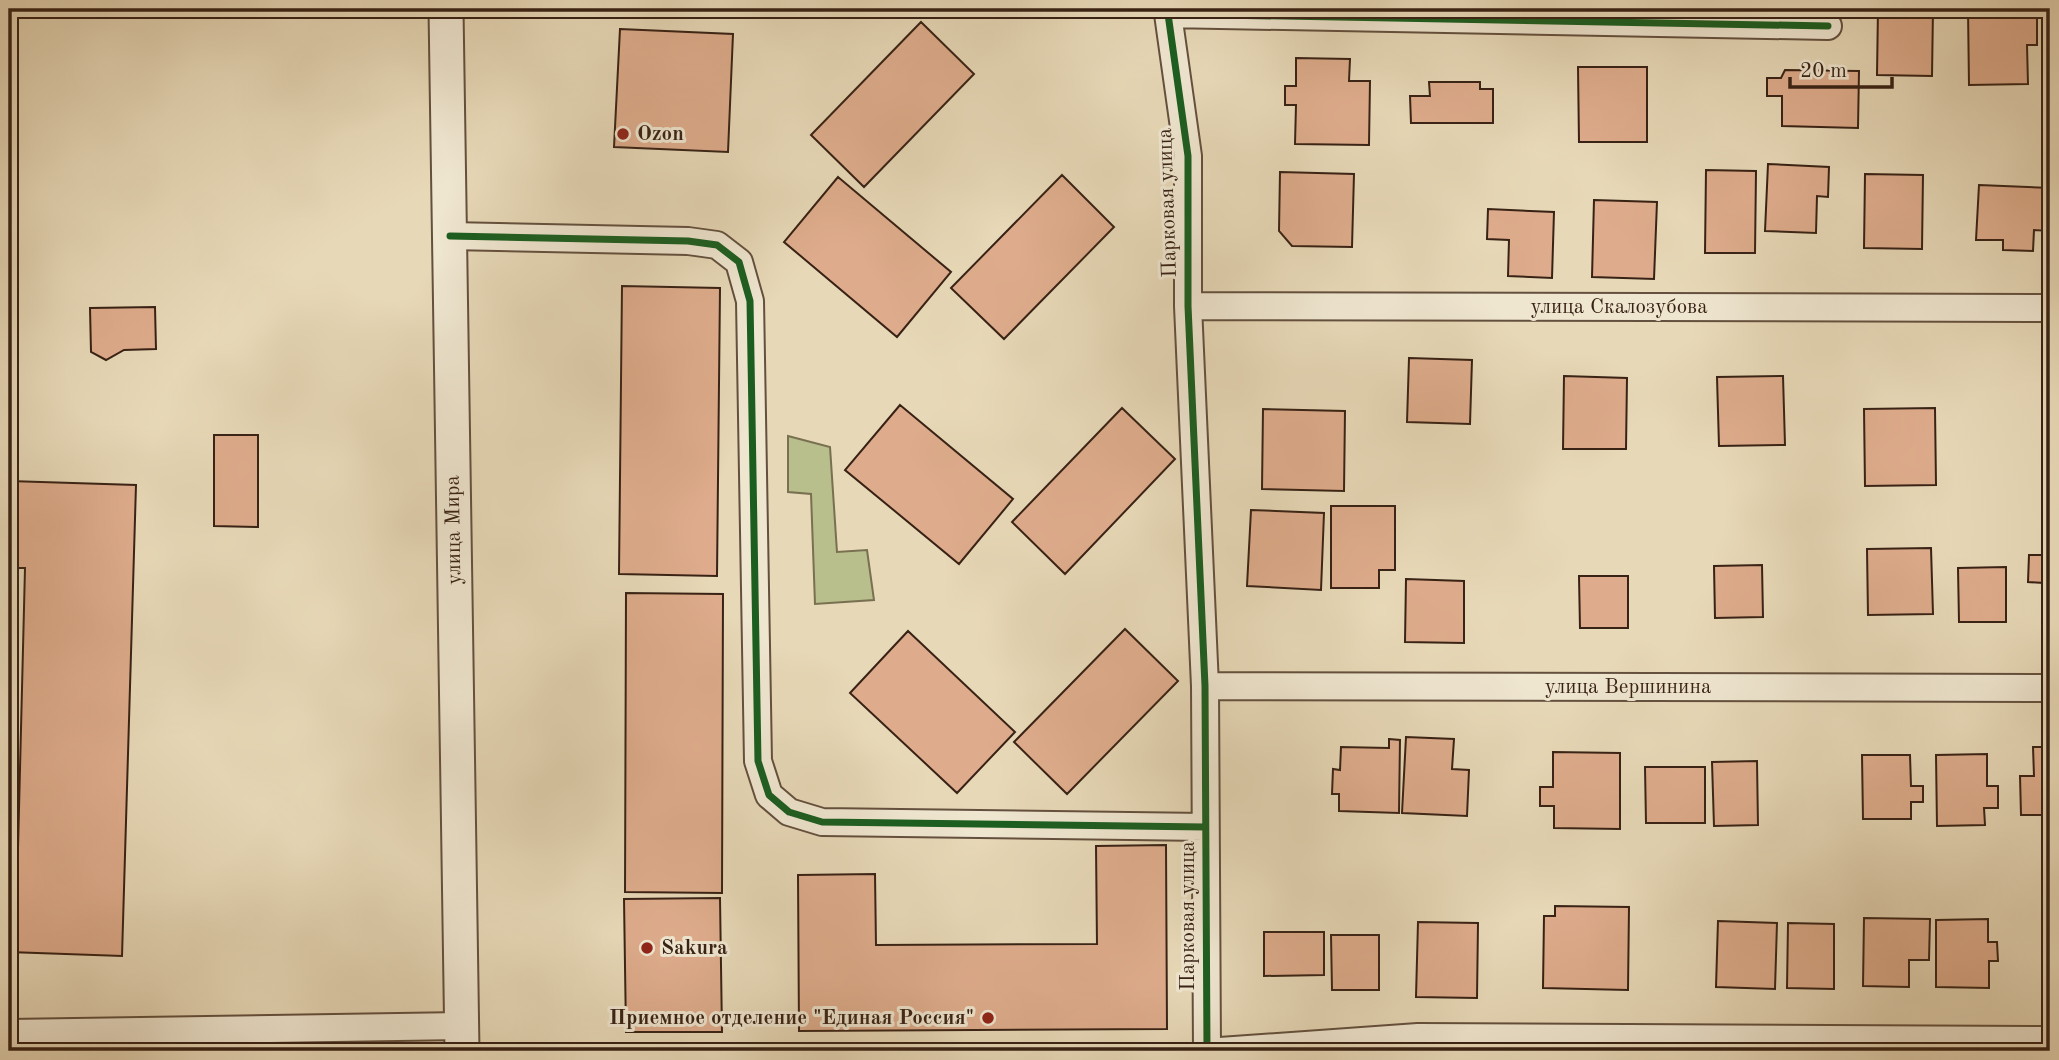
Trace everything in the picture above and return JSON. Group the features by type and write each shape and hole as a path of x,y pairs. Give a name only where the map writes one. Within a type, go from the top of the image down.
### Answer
{"street":[{"name":"улица Мира","path":"446,9 462,1039"},
{"name":"Парковая улица","path":"1207,1051 1205,686 1188,306 1188,156 1158,11 1828,26"},
{"path":"450,236 688,241 717,245 739,262 750,301 758,761 769,795 789,812 822,822 1205,827"},
{"name":"улица Скалозубова","path":"1188,306 2050,308"},
{"name":"улица Вершинина","path":"1205,686 2050,688"},
{"path":"9,1033 462,1039"},
{"path":"1220,1051 1418,1037 2050,1040"}],"green space":[{"path":"788,436 830,447 837,552 867,550 874,600 815,604 811,494 788,492"}],"building":[{"path":"1878,9 1933,9 1932,76 1877,75"},
{"path":"1968,9 2037,9 2037,45 2027,45 2028,84 1969,85"},
{"path":"921,22 974,74 864,187 811,135"},
{"path":"620,29 733,34 728,152 614,147"},
{"path":"1296,58 1350,59 1349,81 1370,81 1369,145 1295,144 1296,105 1285,105 1285,86 1296,86"},
{"path":"1578,67 1647,67 1647,142 1579,142"},
{"path":"1785,70 1859,71 1858,128 1782,126 1782,96 1767,96 1767,78 1781,78"},
{"path":"1429,82 1480,82 1480,89 1493,89 1493,123 1411,123 1410,96 1430,96"},
{"path":"1768,164 1829,167 1828,197 1817,196 1816,233 1765,231"},
{"path":"1706,170 1756,171 1755,253 1705,253"},
{"path":"1280,172 1354,174 1352,247 1292,246 1279,231"},
{"path":"1865,174 1923,175 1922,249 1864,248"},
{"path":"1062,175 1114,227 1004,339 951,288"},
{"path":"838,177 951,272 897,337 784,242"},
{"path":"1979,185 2050,188 2050,231 2034,230 2033,251 2003,250 2003,240 1976,240"},
{"path":"1594,200 1657,202 1654,279 1592,277"},
{"path":"1488,209 1554,212 1552,278 1508,276 1509,240 1487,239"},
{"path":"622,286 720,288 717,576 619,574"},
{"path":"155,307 156,349 124,350 106,360 91,352 90,308"},
{"path":"1409,358 1472,360 1470,424 1407,422"},
{"path":"1564,376 1627,378 1626,449 1563,449"},
{"path":"1783,376 1785,445 1719,446 1717,377"},
{"path":"900,405 1013,499 959,564 845,470"},
{"path":"1122,408 1175,459 1065,574 1012,522"},
{"path":"1935,408 1936,485 1865,486 1864,409"},
{"path":"1263,409 1345,411 1344,491 1262,489"},
{"path":"214,435 258,435 258,527 214,526"},
{"path":"9,481 136,485 122,956 9,952 9,848 18,849 25,568 9,568"},
{"path":"1331,506 1395,506 1395,570 1379,570 1379,588 1331,588"},
{"path":"1251,510 1324,513 1321,590 1247,586"},
{"path":"1931,548 1933,614 1868,615 1867,549"},
{"path":"2029,555 2050,555 2050,622 2042,622 2044,583 2028,582"},
{"path":"1762,565 1763,617 1715,618 1714,566"},
{"path":"2006,567 2006,622 1959,622 1958,568"},
{"path":"1579,576 1628,576 1628,628 1580,628"},
{"path":"1406,579 1464,581 1464,643 1405,642"},
{"path":"626,593 723,594 722,893 625,892"},
{"path":"1125,629 1178,681 1067,794 1014,742"},
{"path":"908,631 1015,732 957,793 850,693"},
{"path":"1406,737 1454,739 1452,769 1469,770 1467,816 1402,813"},
{"path":"1389,739 1400,740 1399,813 1339,811 1339,794 1332,794 1333,769 1340,770 1341,747 1389,748"},
{"path":"2033,747 2050,747 2050,815 2021,815 2020,776 2034,776"},
{"path":"1553,752 1620,753 1620,829 1554,828 1554,806 1540,806 1540,787 1553,787"},
{"path":"1987,754 1987,786 1998,786 1998,808 1984,808 1985,825 1937,826 1936,755"},
{"path":"1862,755 1910,755 1911,786 1923,786 1923,802 1911,802 1911,819 1863,819"},
{"path":"1757,761 1758,825 1714,826 1712,762"},
{"path":"1645,767 1705,767 1705,823 1646,823"},
{"path":"1166,845 1167,1029 799,1031 798,875 875,874 876,945 1097,944 1096,846"},
{"path":"720,898 722,1032 626,1032 624,899"},
{"path":"1555,906 1629,907 1628,990 1543,988 1544,916 1555,916"},
{"path":"1864,918 1930,919 1929,960 1909,960 1909,987 1863,986"},
{"path":"1988,919 1988,942 1997,942 1998,961 1989,961 1989,988 1936,987 1936,920"},
{"path":"1718,921 1777,923 1775,989 1716,987"},
{"path":"1418,922 1478,923 1477,998 1416,997"},
{"path":"1788,923 1834,924 1834,989 1787,988"},
{"path":"1264,932 1324,932 1324,975 1264,976"},
{"path":"1331,935 1379,935 1379,990 1332,990"}],"cycle path":[{"path":"1207,1051 1205,686 1188,306 1188,156 1168,14 1828,26"},
{"path":"450,236 688,241 717,245 739,262 750,301 758,761 769,795 789,812 822,822 1205,827"}],"place":[{"name":"Ozon","path":"623,134"},
{"name":"Sakura","path":"647,948"},
{"name":"Приемное отделение \"Единая Россия\"","path":"988,1018"}]}
